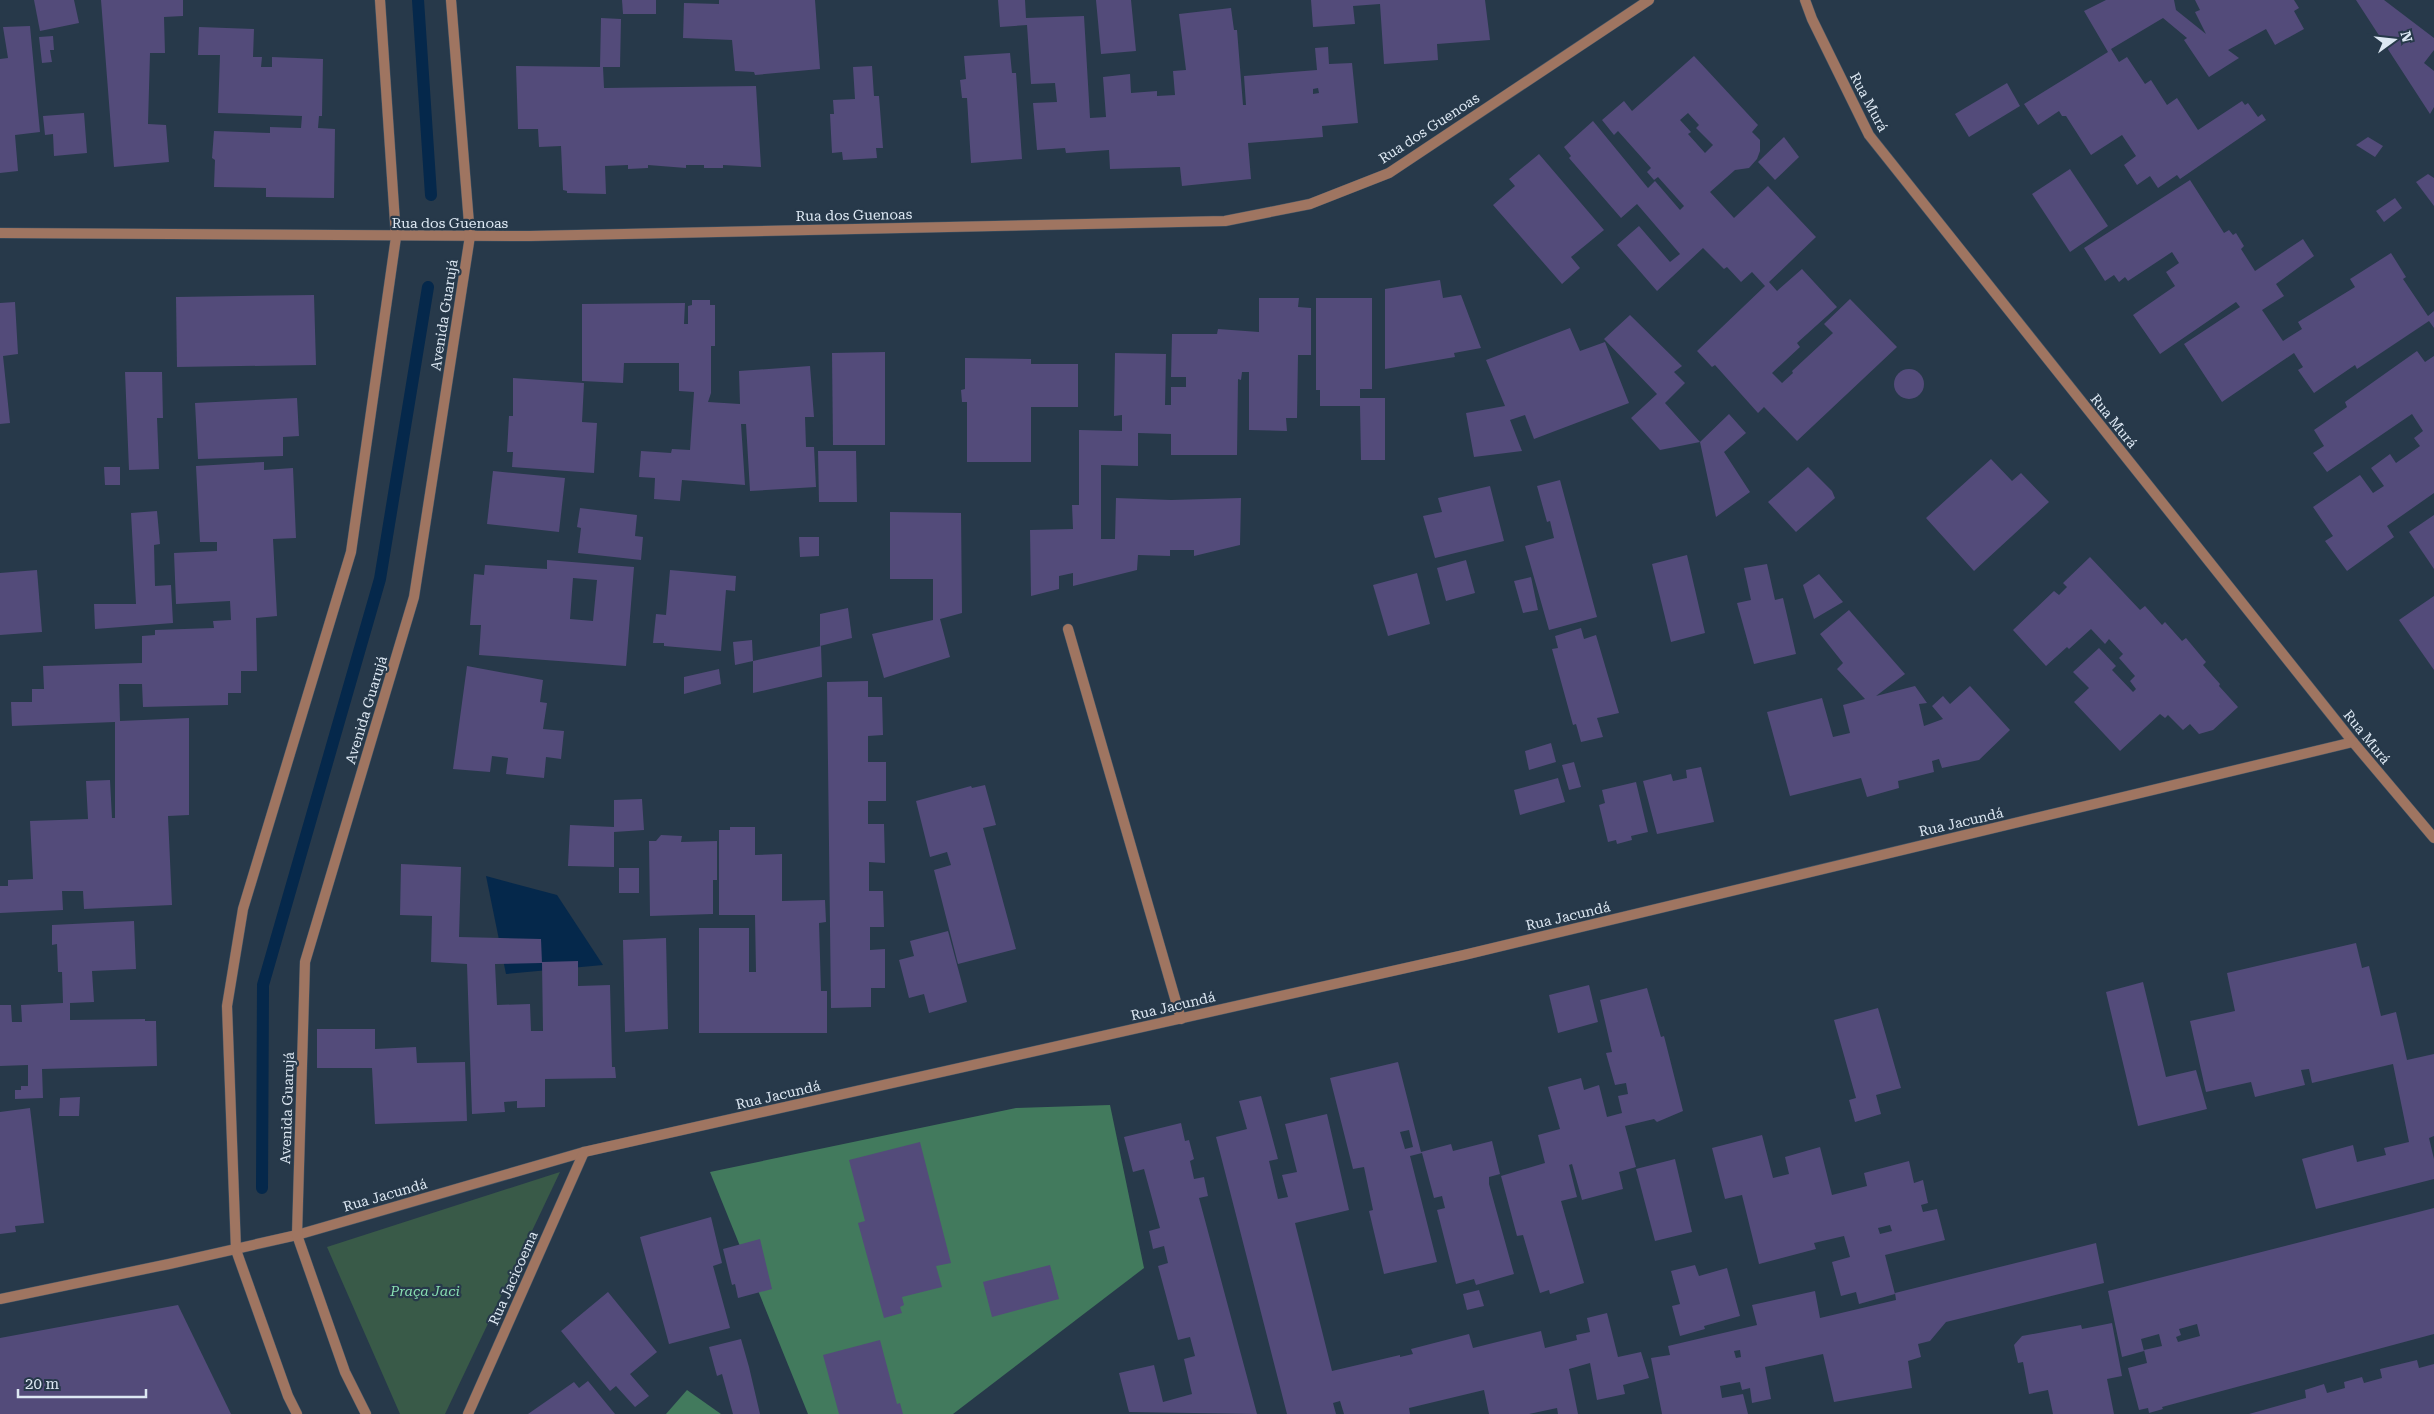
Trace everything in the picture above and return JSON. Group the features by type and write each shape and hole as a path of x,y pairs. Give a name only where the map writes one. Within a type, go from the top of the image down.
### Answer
{"street":[{"path":"298,1414 288,1396 236,1250 227,1006 243,910 351,552 396,237 380,0"},
{"name":"Avenida Guarujá","path":"366,1414 346,1372 297,1234 305,962 414,597 470,236 451,0"},
{"name":"Rua dos Guenoas","path":"0,233 396,237 1234,219 1310,204 1389,173 1649,0"},
{"name":"Rua Murá","path":"1805,0 1812,19 1869,135 2353,742 2434,838"},
{"path":"1068,629 1181,1019"},
{"name":"Rua Jacundá","path":"0,1299 236,1250 584,1152 1474,953 2353,742"},
{"name":"Rua Jacicoema","path":"468,1414 584,1152"}],"green space":[{"path":"1110,1105 1144,1268 953,1414 808,1414 710,1172 1016,1108"},
{"name":"Praça Jaci","path":"560,1172 445,1414 400,1414 327,1247"},
{"path":"687,1390 721,1414 666,1414"}],"water":[{"path":"486,876 557,895 603,965 506,974"}],"building":[{"path":"34,0 74,0 79,23 40,31"},
{"path":"101,0 183,0 183,16 164,17 165,53 150,53 148,124 166,125 169,162 114,167"},
{"path":"622,0 656,0 656,14 623,14"},
{"path":"719,0 815,0 820,69 755,75 754,72 735,71 732,40 683,38 684,3 719,4"},
{"path":"998,0 1025,0 1026,18 1084,16 1090,118 1106,117 1103,77 1130,74 1131,93 1157,91 1157,96 1175,95 1173,71 1186,70 1179,14 1231,8 1234,30 1237,30 1243,105 1246,105 1244,76 1317,70 1315,48 1328,47 1329,64 1352,63 1358,123 1322,126 1323,137 1248,143 1251,179 1182,186 1180,167 1110,169 1109,150 1066,153 1065,148 1037,150 1033,103 1057,102 1055,83 1031,84 1027,25 1000,27","holes":["1318,88 1319,93 1313,94 1313,89"]},
{"path":"1096,0 1131,0 1136,51 1101,54"},
{"path":"1311,0 1485,0 1490,40 1437,44 1438,60 1384,64 1380,4 1353,6 1355,24 1313,27"},
{"path":"2106,0 2174,0 2176,10 2206,34 2195,12 2200,10 2195,0 2294,0 2299,8 2294,11 2304,29 2275,45 2266,29 2228,50 2239,58 2209,77 2184,40 2187,38 2163,18 2111,49 2119,62 2127,57 2145,84 2151,80 2167,105 2177,98 2198,130 2242,101 2245,105 2248,103 2258,117 2262,114 2266,120 2180,179 2177,175 2158,188 2150,176 2137,185 2124,165 2136,156 2122,135 2091,155 2066,116 2062,116 2059,111 2038,125 2024,104 2108,52 2084,11"},
{"path":"2356,0 2384,0 2434,38 2434,50 2424,63 2434,71 2434,107 2430,114"},
{"path":"601,18 621,19 620,67 603,67 604,88 756,86 761,167 723,165 723,168 704,168 704,165 686,165 686,168 648,165 648,168 628,169 628,165 605,166 606,194 567,193 567,191 563,190 561,146 539,147 538,129 518,129 516,66 600,67"},
{"path":"30,26 40,132 15,135 18,171 0,173 0,59 8,58 3,27"},
{"path":"199,27 254,29 253,57 262,57 261,67 272,67 272,57 323,59 322,116 319,116 318,128 335,129 334,198 266,197 266,188 214,187 215,160 212,158 214,131 270,133 270,127 301,128 302,116 218,113 220,55 198,55"},
{"path":"53,36 54,50 50,50 52,62 42,63 39,37"},
{"path":"1010,53 1012,73 1016,73 1022,159 971,163 967,98 962,98 960,80 966,79 964,56"},
{"path":"1694,56 1758,125 1752,132 1760,140 1760,151 1757,159 1749,168 1735,170 1710,192 1734,218 1768,186 1816,237 1769,282 1777,291 1802,269 1837,307 1797,343 1800,347 1772,373 1782,383 1793,373 1792,371 1833,333 1824,324 1850,299 1897,347 1797,441 1764,407 1758,413 1715,365 1712,367 1697,351 1765,286 1752,272 1741,282 1727,267 1724,269 1703,248 1657,291 1617,245 1639,226 1670,262 1680,254 1637,204 1621,218 1569,158 1571,156 1564,147 1593,121 1648,188 1655,181 1680,210 1684,206 1658,177 1654,180 1647,172 1651,168 1618,131 1614,135 1602,120 1624,101 1632,111","holes":["1688,113 1699,125 1696,128 1713,145 1705,153 1688,134 1691,132 1680,120"]},
{"path":"872,66 874,96 879,96 883,148 876,148 877,158 843,160 842,152 832,153 830,114 834,114 833,100 855,99 853,67"},
{"path":"2007,83 2020,106 1969,137 1955,114"},
{"path":"84,113 87,153 54,156 53,134 45,135 43,116"},
{"path":"1784,137 1799,157 1775,180 1758,162"},
{"path":"2368,137 2383,146 2375,157 2356,145"},
{"path":"1539,154 1604,230 1571,257 1580,268 1562,284 1493,205 1515,186 1509,179"},
{"path":"2070,169 2108,226 2070,252 2032,194"},
{"path":"2428,174 2434,178 2434,206 2416,182"},
{"path":"2190,180 2224,233 2229,230 2233,235 2236,233 2244,246 2241,249 2255,271 2303,239 2314,256 2276,284 2284,296 2262,310 2283,341 2302,329 2298,322 2355,287 2350,279 2391,253 2406,277 2403,279 2428,316 2434,311 2434,328 2429,321 2357,369 2355,365 2314,393 2298,370 2303,367 2294,353 2222,402 2184,344 2240,307 2236,302 2160,354 2133,315 2175,286 2166,272 2179,263 2172,252 2128,281 2125,277 2119,282 2114,275 2105,281 2084,248"},
{"path":"2395,198 2402,208 2384,222 2376,211"},
{"path":"1440,280 1443,298 1461,295 1481,348 1454,353 1455,357 1385,369 1385,289"},
{"path":"314,295 316,365 177,367 176,297"},
{"path":"1259,298 1299,298 1298,307 1311,308 1311,355 1298,355 1297,418 1286,418 1287,431 1249,430 1249,372 1242,372 1241,380 1238,379 1237,455 1171,455 1171,434 1138,433 1138,466 1101,465 1101,539 1115,539 1116,498 1171,500 1241,498 1240,545 1194,556 1194,550 1170,550 1170,556 1138,555 1137,570 1073,586 1073,573 1059,576 1059,589 1031,596 1030,530 1073,529 1072,505 1079,505 1079,430 1122,431 1122,415 1114,416 1115,353 1166,354 1165,405 1171,405 1171,387 1186,387 1186,377 1171,377 1172,334 1217,334 1218,329 1259,332"},
{"path":"1316,298 1372,298 1372,389 1360,389 1360,398 1385,398 1385,460 1361,460 1360,406 1320,406 1320,390 1316,390"},
{"path":"692,300 710,300 710,305 715,305 715,346 711,346 711,393 708,402 740,404 739,371 810,366 814,417 805,417 806,447 814,447 816,487 750,491 746,424 741,424 745,485 682,480 680,501 654,499 655,478 639,477 641,451 671,453 672,449 690,450 694,392 679,391 679,363 624,363 623,383 582,381 582,304 685,303 684,324 688,324 688,306 692,305"},
{"path":"15,302 18,354 3,356 10,423 0,424 0,303"},
{"path":"1630,315 1682,366 1674,372 1685,383 1665,403 1700,442 1660,450 1631,418 1657,394 1604,339"},
{"path":"1570,328 1580,351 1605,342 1629,403 1534,439 1525,415 1510,420 1522,451 1474,457 1466,413 1505,406 1486,360"},
{"path":"2417,351 2425,362 2434,356 2434,493 2387,526 2394,537 2347,571 2325,541 2333,536 2313,507 2360,475 2373,493 2384,486 2371,468 2390,454 2396,463 2420,446 2414,438 2423,431 2412,414 2327,472 2313,453 2324,446 2314,430 2347,407 2345,402"},
{"path":"885,352 885,445 833,445 832,353"},
{"path":"965,358 1031,359 1031,364 1078,364 1078,407 1031,407 1031,462 967,462 967,402 962,402 961,390 965,389"},
{"path":"1909,369 1920,373 1924,384 1920,395 1909,399 1898,395 1894,384 1898,373"},
{"path":"125,372 162,372 163,418 157,418 159,469 129,470"},
{"path":"513,378 584,383 582,422 597,423 594,473 512,467 513,452 507,452 509,416 513,416"},
{"path":"297,398 299,436 283,437 283,456 198,459 195,403"},
{"path":"1729,414 1746,433 1724,452 1750,492 1716,517 1700,442"},
{"path":"818,451 856,451 857,502 819,502"},
{"path":"1991,459 2012,481 2021,473 2049,502 1974,571 1926,518"},
{"path":"264,462 264,470 293,468 296,538 273,539 277,616 256,618 257,671 241,671 241,693 228,693 228,705 143,707 142,684 119,684 120,721 189,718 189,815 168,816 172,905 84,909 83,891 62,891 63,910 0,913 0,886 8,886 8,880 33,879 30,821 88,819 86,781 110,780 112,818 115,818 115,722 12,726 11,702 32,702 32,689 44,689 43,666 142,663 142,636 155,635 155,630 214,628 213,621 231,620 230,601 176,604 174,553 217,551 217,542 200,542 196,466"},
{"path":"104,467 120,467 120,485 105,485"},
{"path":"1808,467 1832,491 1835,498 1796,532 1768,502"},
{"path":"493,471 565,478 559,532 487,524"},
{"path":"1560,480 1597,617 1549,630 1525,546 1554,538 1550,521 1547,522 1537,486"},
{"path":"1490,486 1504,541 1435,558 1423,516 1442,512 1438,498"},
{"path":"580,508 637,515 635,536 643,537 641,560 578,553 581,528 577,527"},
{"path":"157,511 160,544 154,545 155,586 171,585 173,623 95,629 94,604 136,604 131,513"},
{"path":"890,512 961,513 962,613 940,619 950,657 884,678 872,634 933,620 933,579 890,579"},
{"path":"2434,515 2434,569 2409,532"},
{"path":"799,537 819,537 819,556 800,557"},
{"path":"1687,555 1705,633 1671,642 1652,564"},
{"path":"2090,557 2140,610 2145,606 2162,625 2165,622 2182,641 2186,638 2206,662 2203,665 2238,707 2213,730 2199,734 2190,724 2183,730 2168,715 2165,718 2160,714 2120,751 2074,702 2089,688 2073,672 2099,648 2116,666 2112,670 2133,692 2136,689 2130,681 2135,676 2119,658 2123,654 2109,639 2105,644 2091,629 2046,666 2013,630 2054,591 2059,595 2067,587 2063,583"},
{"path":"547,560 634,567 626,666 479,655 481,625 470,625 474,574 484,575 485,565 547,569","holes":["573,578 597,580 593,621 570,619"]},
{"path":"1466,560 1475,593 1446,601 1437,568"},
{"path":"1767,564 1775,600 1783,598 1796,654 1754,664 1737,603 1751,600 1744,568"},
{"path":"37,570 42,632 0,635 0,573"},
{"path":"670,570 736,576 735,591 726,590 721,651 664,646 664,643 653,643 656,614 666,615"},
{"path":"1417,573 1430,624 1388,636 1373,585"},
{"path":"1819,574 1843,602 1814,619 1803,585"},
{"path":"1531,577 1538,610 1523,613 1514,581"},
{"path":"2434,596 2434,670 2399,620"},
{"path":"848,608 852,638 820,646 820,614"},
{"path":"1849,610 1905,674 1876,696 1915,686 1927,703 1919,704 1924,726 1943,719 1932,706 1943,696 1950,704 1970,686 2010,730 1979,760 1942,768 1939,759 1932,761 1934,772 1898,781 1899,788 1867,797 1861,778 1790,796 1767,712 1822,698 1833,737 1850,733 1843,705 1865,699 1837,669 1843,663 1820,634"},
{"path":"1581,628 1584,639 1596,635 1619,713 1597,718 1603,737 1581,742 1576,724 1573,725 1552,649 1558,648 1555,636"},
{"path":"752,640 753,661 735,665 733,642"},
{"path":"821,646 822,677 753,693 753,661"},
{"path":"467,666 543,680 540,702 547,703 543,729 564,731 561,759 546,757 544,778 506,774 508,758 492,756 490,772 453,769"},
{"path":"719,669 721,684 684,694 684,677"},
{"path":"868,681 868,697 882,697 883,735 868,736 868,762 886,762 886,801 868,801 868,824 884,824 885,863 869,862 869,891 883,891 884,927 870,927 870,950 885,949 885,988 871,988 871,1007 831,1008 827,682"},
{"path":"1551,743 1556,762 1529,770 1525,751"},
{"path":"1574,762 1581,787 1569,790 1562,765"},
{"path":"1701,767 1714,822 1657,834 1643,781 1671,774 1673,781 1687,778 1686,770"},
{"path":"1558,778 1565,802 1520,815 1514,790"},
{"path":"1636,782 1648,832 1631,836 1632,840 1617,844 1616,840 1608,842 1599,805 1605,803 1602,790"},
{"path":"985,785 996,825 983,828 1016,949 958,964 934,870 951,865 947,852 930,857 916,801 971,786 972,788"},
{"path":"642,799 644,830 614,832 614,867 568,866 570,825 614,827 614,800"},
{"path":"730,827 755,827 755,855 782,854 782,901 825,900 826,922 819,923 821,991 827,991 827,1033 699,1033 699,928 749,928 749,972 756,972 755,915 719,915 719,830 730,830"},
{"path":"661,835 682,836 681,842 717,841 717,880 713,880 713,914 650,916 649,841 656,841"},
{"path":"401,864 461,867 459,937 541,939 542,963 495,964 497,1005 530,1004 531,1031 543,1031 542,962 578,961 578,986 610,985 612,1067 615,1067 616,1078 545,1079 545,1107 517,1108 517,1101 504,1102 505,1112 472,1114 467,964 431,962 432,916 400,915"},
{"path":"619,868 639,868 639,893 619,893"},
{"path":"134,921 136,969 92,971 94,1002 70,1003 70,1020 145,1019 145,1021 156,1021 157,1066 42,1069 43,1098 15,1099 15,1090 21,1090 21,1086 28,1086 28,1065 0,1066 0,1005 11,1005 12,1022 22,1022 21,1005 63,1003 62,972 58,972 57,944 52,945 52,925"},
{"path":"948,931 967,1002 929,1013 924,994 909,998 899,960 914,956 910,941"},
{"path":"666,938 668,1029 625,1032 623,940"},
{"path":"2356,943 2362,968 2369,966 2381,1016 2396,1012 2407,1060 2434,1054 2434,1136 2429,1138 2434,1159 2434,1179 2316,1209 2302,1159 2353,1145 2357,1162 2386,1155 2384,1148 2409,1142 2393,1064 2312,1083 2309,1069 2301,1070 2305,1085 2255,1097 2251,1082 2206,1092 2190,1021 2235,1011 2227,973"},
{"path":"2143,982 2166,1077 2196,1070 2207,1109 2138,1126 2106,992"},
{"path":"1589,985 1598,1022 1558,1033 1549,995"},
{"path":"1647,988 1661,1037 1664,1036 1683,1111 1657,1122 1654,1119 1625,1126 1636,1167 1619,1172 1623,1189 1582,1200 1572,1164 1569,1165 1577,1197 1561,1201 1584,1283 1550,1294 1549,1290 1540,1293 1523,1235 1517,1236 1501,1176 1545,1163 1538,1135 1560,1129 1548,1087 1581,1078 1584,1090 1599,1085 1607,1117 1622,1113 1618,1096 1628,1094 1626,1083 1615,1085 1606,1053 1612,1052 1600,1000"},
{"path":"1878,1008 1901,1088 1876,1095 1881,1114 1855,1122 1849,1100 1856,1098 1834,1020"},
{"path":"317,1029 375,1029 375,1049 416,1047 417,1063 465,1062 467,1121 375,1124 372,1068 317,1068"},
{"path":"1398,1062 1421,1152 1451,1144 1453,1151 1492,1141 1500,1174 1489,1177 1489,1184 1514,1274 1476,1285 1474,1279 1456,1284 1437,1210 1445,1208 1442,1196 1434,1198 1422,1153 1410,1156 1437,1262 1384,1274 1369,1211 1373,1210 1364,1167 1353,1169 1330,1078","holes":["1409,1130 1413,1147 1405,1149 1400,1132"]},
{"path":"1261,1096 1278,1159 1269,1161 1278,1199 1288,1197 1282,1175 1297,1172 1285,1124 1327,1114 1349,1210 1295,1223 1332,1371 1400,1355 1400,1357 1413,1354 1411,1349 1469,1334 1473,1348 1541,1331 1545,1348 1577,1340 1576,1335 1590,1332 1587,1318 1607,1313 1618,1357 1641,1352 1649,1378 1623,1385 1625,1394 1597,1400 1590,1363 1569,1369 1578,1414 1558,1414 1557,1408 1529,1414 1489,1414 1484,1390 1409,1408 1410,1414 1344,1414 1340,1401 1333,1403 1336,1414 1287,1414 1216,1137 1247,1129 1239,1101"},
{"path":"80,1097 79,1116 59,1116 60,1098"},
{"path":"30,1108 44,1223 15,1226 16,1232 0,1234 0,1112"},
{"path":"1181,1123 1185,1141 1189,1140 1194,1159 1190,1161 1194,1179 1204,1177 1208,1196 1199,1198 1257,1414 1129,1412 1119,1373 1154,1365 1163,1402 1192,1394 1184,1359 1195,1356 1190,1337 1178,1340 1158,1266 1168,1263 1164,1246 1153,1249 1149,1231 1160,1228 1144,1169 1133,1172 1124,1137"},
{"path":"1762,1135 1773,1178 1789,1174 1785,1157 1820,1147 1832,1195 1867,1186 1864,1173 1909,1161 1914,1183 1923,1180 1928,1203 1921,1205 1923,1212 1937,1209 1945,1240 1885,1255 1895,1294 1859,1304 1856,1292 1841,1296 1832,1262 1850,1257 1844,1236 1814,1243 1816,1249 1759,1264 1742,1195 1725,1199 1712,1148","holes":["1890,1225 1892,1231 1880,1234 1878,1228"]},
{"path":"920,1142 951,1263 936,1266 942,1287 902,1297 904,1305 900,1307 902,1313 884,1318 858,1223 865,1221 849,1160"},
{"path":"1675,1159 1692,1232 1655,1241 1636,1169"},
{"path":"2434,1208 2434,1334 2162,1407 2163,1409 2149,1413 2148,1408 2139,1410 2128,1368 2147,1363 2144,1350 2162,1346 2159,1334 2141,1339 2144,1351 2122,1357 2108,1291","holes":["2197,1324 2200,1336 2178,1342 2176,1337 2181,1335 2179,1329"]},
{"path":"711,1217 722,1263 713,1266 730,1328 669,1344 640,1237"},
{"path":"760,1239 772,1289 738,1298 735,1284 732,1285 723,1249"},
{"path":"2096,1243 2104,1283 1946,1322 1930,1341 1918,1344 1921,1357 1908,1361 1912,1388 1834,1402 1823,1354 1765,1367 1771,1399 1752,1403 1750,1388 1742,1390 1740,1382 1720,1386 1722,1398 1743,1394 1748,1414 1662,1414 1651,1358 1670,1355 1668,1346 1757,1325 1752,1305 1815,1291 1820,1318 1896,1300 1895,1293","holes":["1740,1350 1741,1357 1736,1358 1734,1351"]},
{"path":"1050,1265 1059,1299 992,1317 983,1282"},
{"path":"1695,1265 1699,1276 1727,1268 1740,1316 1704,1326 1705,1329 1680,1336 1672,1306 1680,1304 1671,1271"},
{"path":"1479,1290 1484,1306 1467,1310 1463,1294"},
{"path":"608,1292 657,1352 630,1374 649,1396 635,1407 616,1386 610,1391 561,1331"},
{"path":"178,1305 231,1414 0,1414 0,1338"},
{"path":"2112,1323 2122,1376 2107,1379 2114,1414 2053,1414 2048,1390 2029,1394 2023,1362 2018,1363 2014,1345 2022,1336 2081,1325 2082,1329"},
{"path":"741,1339 760,1414 733,1414 722,1374 717,1376 709,1347"},
{"path":"880,1340 897,1404 900,1403 903,1414 839,1414 823,1355"},
{"path":"2417,1360 2419,1368 2434,1364 2434,1414 2249,1414 2306,1398 2305,1390 2324,1384 2327,1393 2345,1388 2344,1382 2362,1377 2364,1383 2382,1378 2380,1369"},
{"path":"588,1381 615,1414 528,1414 574,1382 579,1388"}],"waterway":[{"path":"418,0 431,195"},
{"path":"262,1188 263,985 380,579 428,287"}]}
